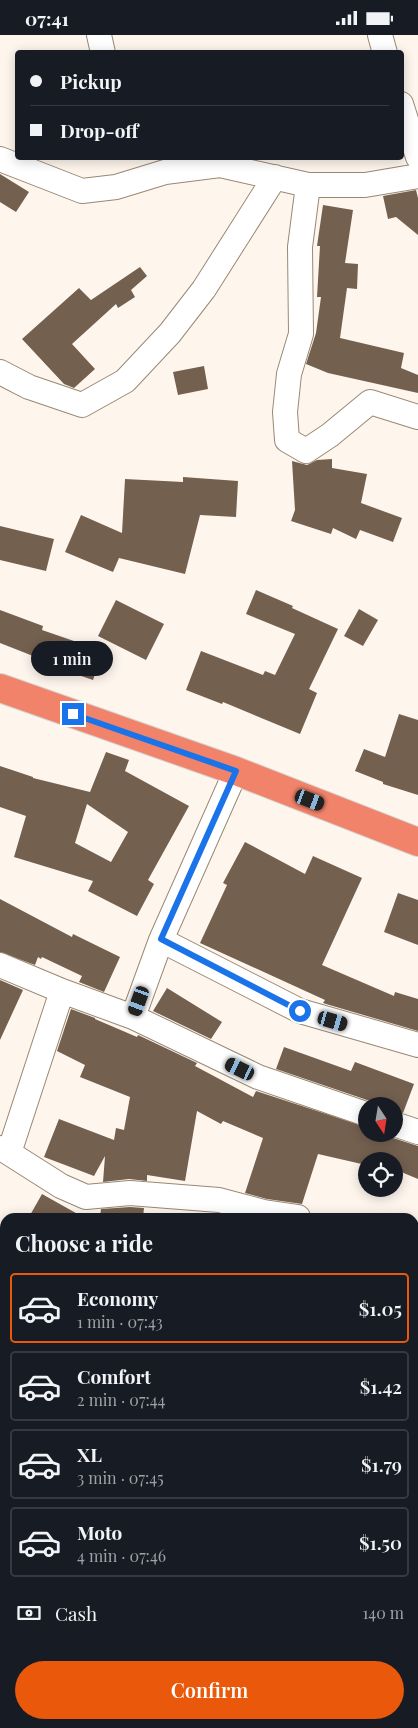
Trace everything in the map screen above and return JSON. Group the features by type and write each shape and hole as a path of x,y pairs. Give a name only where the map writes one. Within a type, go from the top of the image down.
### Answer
{"highway":[{"path":"0,689 236,771 418,842"}],"street":[{"path":"100,35 102,50"},
{"path":"380,35 384,50"},
{"path":"404,113 418,157"},
{"path":"0,159 82,191 116,187 165,172 214,161 308,185 364,185 418,176"},
{"path":"0,372 29,387 82,405 125,381 170,333 204,289 275,177"},
{"path":"308,185 300,247 300,334 289,374 285,412 287,440 306,451 330,435 370,402 418,417"},
{"path":"133,1017 161,939 236,771"},
{"path":"161,939 300,1011 418,1045"},
{"path":"0,965 62,991 133,1017 258,1077 358,1112"},
{"path":"62,991 5,1150 61,1186 86,1197 130,1193 219,1200 271,1213"},
{"path":"403,1127 418,1132"}],"building":[{"path":"0,174 29,192 16,212 0,202"},
{"path":"416,190 418,198 418,235 396,217 388,219 383,196"},
{"path":"323,205 353,210 345,263 358,264 357,289 347,288 340,338 404,353 401,368 418,375 418,393 328,373 306,364 316,333 321,297 317,297 320,246 317,246"},
{"path":"140,267 147,276 131,290 135,297 118,308 116,304 72,344 95,369 74,388 64,384 22,339 79,288 91,300"},
{"path":"204,366 208,389 178,395 173,372"},
{"path":"332,459 332,468 367,474 361,503 402,518 393,542 360,530 356,539 333,528 331,534 291,521 295,510 292,461 307,465 317,460"},
{"path":"183,477 238,481 236,517 200,515 185,574 119,558 113,572 65,552 81,515 122,533 125,479 183,482"},
{"path":"0,526 54,539 46,571 0,560"},
{"path":"256,590 338,629 309,689 317,693 300,734 223,702 222,704 186,690 201,651 263,675 265,671 275,675 295,634 246,614"},
{"path":"116,600 164,624 146,660 98,636"},
{"path":"359,609 378,620 363,646 344,636"},
{"path":"0,610 43,626 42,630 103,651 93,680 55,667 56,665 0,643"},
{"path":"399,714 418,720 418,795 383,784 383,782 355,771 364,749 385,757"},
{"path":"106,752 129,760 125,771 189,806 148,880 154,884 137,916 88,891 93,881 14,857 26,816 0,807 0,766 33,778 90,792","holes":["87,804 128,832 111,862 75,843"]},
{"path":"245,842 305,874 313,856 362,878 322,965 394,996 395,992 418,999 418,1031 323,1003 325,1000 200,943 227,885 223,883"},
{"path":"398,893 418,900 418,945 384,932"},
{"path":"0,899 72,937 73,934 120,957 104,992 79,982 82,976 42,957 41,959 38,957 35,965 0,952"},
{"path":"0,980 23,990 0,1040"},
{"path":"167,988 222,1022 211,1039 153,1011"},
{"path":"71,1009 137,1037 138,1035 197,1063 195,1066 253,1097 256,1091 358,1124 358,1143 402,1143 403,1141 418,1146 418,1179 403,1173 403,1152 358,1152 358,1163 318,1154 302,1204 267,1199 245,1193 263,1138 223,1121 221,1124 197,1111 185,1181 147,1175 147,1181 129,1179 103,1182 105,1156 94,1176 44,1157 59,1119 114,1140 116,1128 124,1130 130,1097 80,1077 85,1065 57,1051"},
{"path":"284,1047 351,1071 355,1062 414,1084 403,1113 403,1097 358,1097 276,1069"},
{"path":"42,1194 76,1213 31,1213"},
{"path":"144,1208 143,1213 100,1213 101,1209"}],"route":[{"path":"73,714 236,771 161,939 300,1011"}]}
